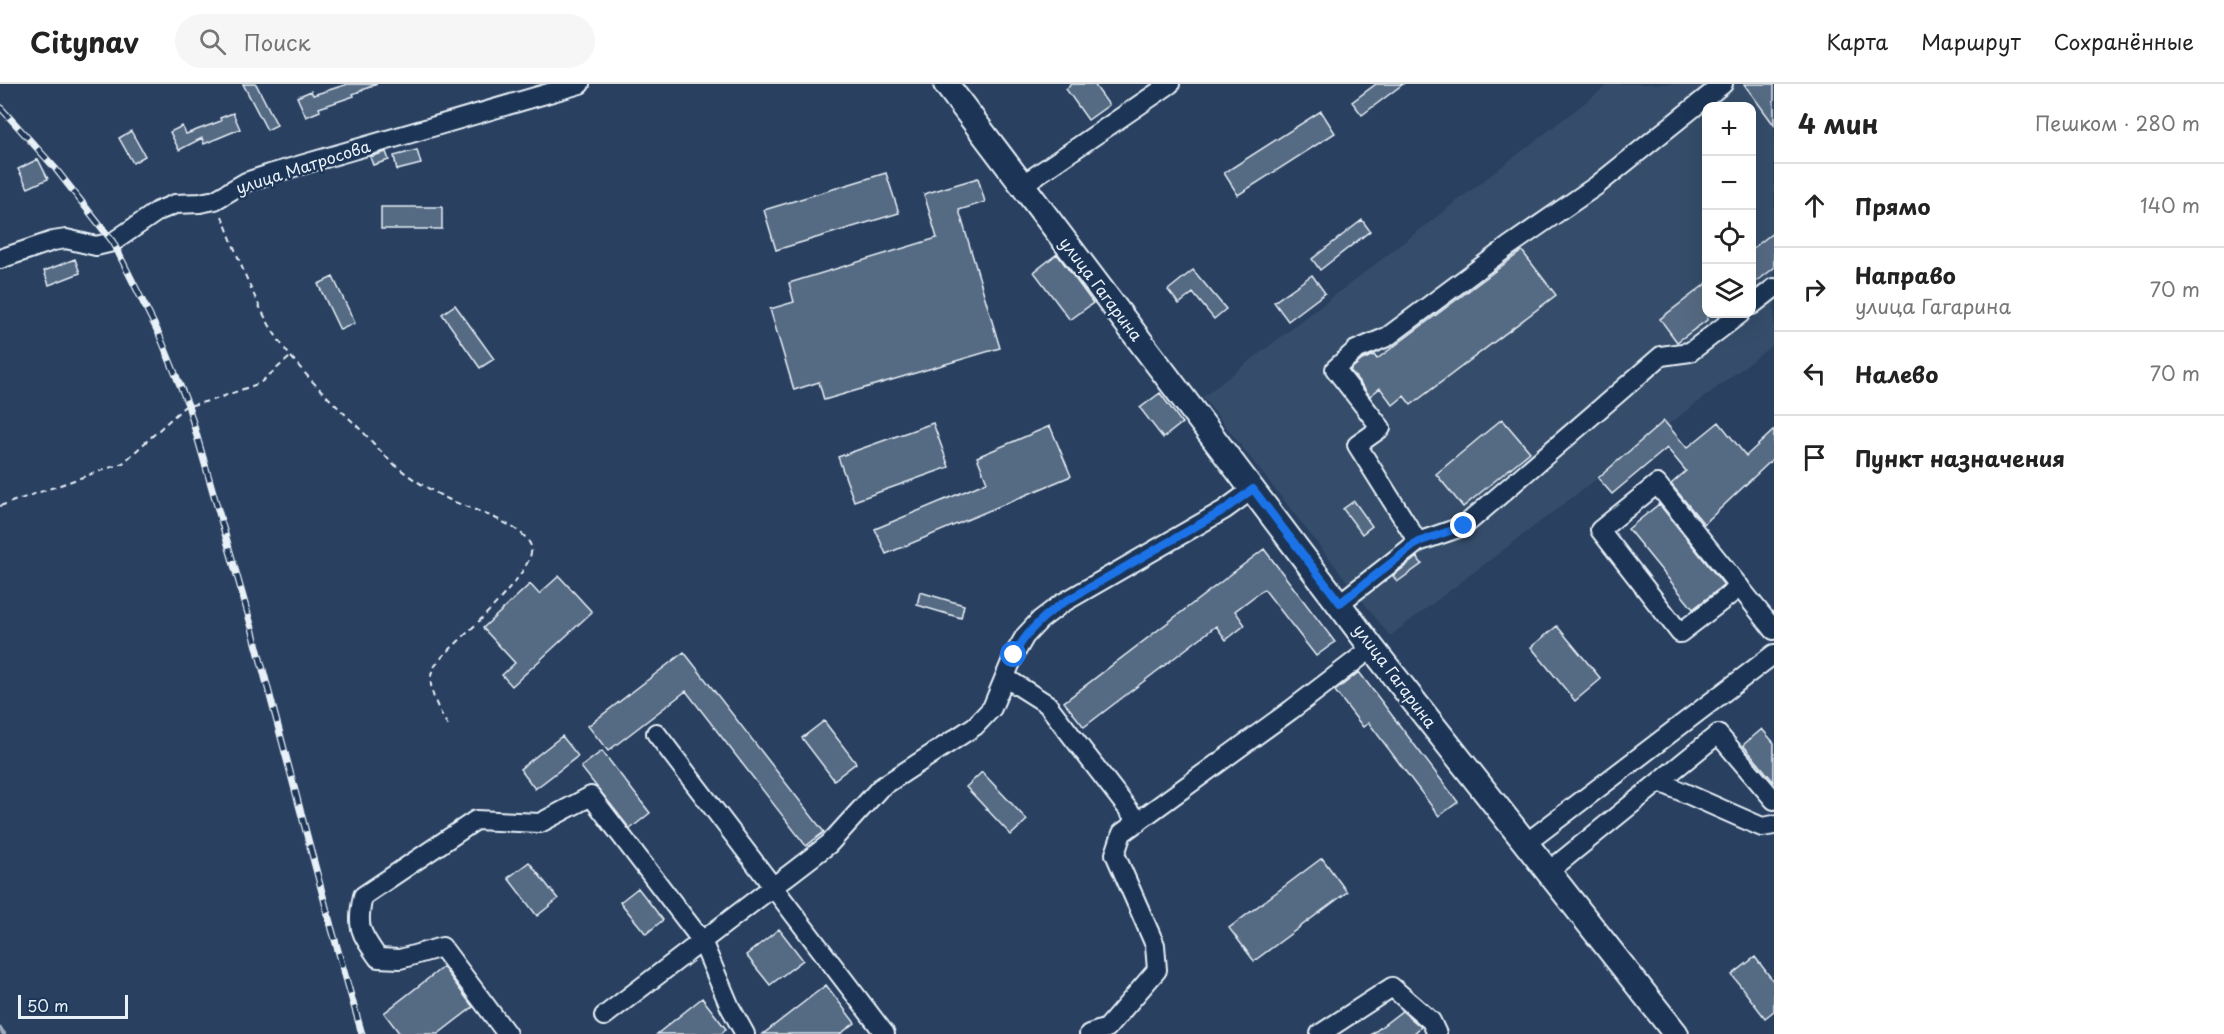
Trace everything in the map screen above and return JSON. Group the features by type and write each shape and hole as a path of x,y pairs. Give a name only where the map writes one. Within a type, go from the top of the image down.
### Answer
{"main road":[{"name":"улица Гагарина","path":"946,84 1372,648 1676,1034"}],"street":[{"name":"улица Матросова","path":"0,260 53,241 66,239 96,246 113,242 158,211 175,204 215,200 246,182 580,84"},
{"path":"1022,185 1170,84"},
{"path":"1418,542 1358,446 1381,428 1335,369 1356,350 1387,337 1509,246 1596,186 1723,84"},
{"path":"1756,302 1774,288"},
{"path":"1340,603 1418,542 1464,526 1661,356 1690,352 1735,318"},
{"path":"1740,587 1680,633 1600,530 1657,484 1740,587 1774,630"},
{"path":"604,1016 830,844 880,788 975,726 992,708 1014,655 1025,636 1040,620 1061,604 1224,510 1253,489"},
{"path":"1089,1034 1107,1028 1157,970 1155,945 1115,854 1122,833 1372,648"},
{"path":"1525,844 1774,654"},
{"path":"1006,678 1047,704 1138,822"},
{"path":"656,734 885,1034"},
{"path":"1548,872 1718,734 1774,800"},
{"path":"1660,782 1762,827 1774,825"},
{"path":"507,1034 442,947 400,959 378,958 363,936 358,918 363,896 476,820 540,823 591,796 702,941 730,1007 745,1034"},
{"path":"1320,1034 1392,987 1431,1020 1437,1034"}],"path":[{"path":"215,200 250,288 290,357 398,468 422,485 449,499 512,527 526,537 532,548 530,559 511,588 442,657 433,669 431,682 436,700 449,727"},
{"path":"0,506 123,464 184,407 224,397 260,383 290,357"}],"shaded area":[{"path":"1609,84 1774,84 1774,344 1390,636 1203,397"}],"building":[{"path":"243,84 256,84 277,125 267,130"},
{"path":"348,84 377,84 353,94 354,96 319,108 320,111 306,117 297,97 311,91 313,95"},
{"path":"1072,84 1094,84 1109,105 1088,120 1066,89"},
{"path":"1376,84 1403,84 1362,115 1352,102"},
{"path":"1744,84 1774,84 1774,125"},
{"path":"1321,111 1335,133 1238,195 1224,173"},
{"path":"233,113 240,129 204,144 202,138 179,150 170,132 182,126 186,134 221,121 220,118"},
{"path":"131,131 145,156 133,163 119,138"},
{"path":"417,150 421,164 397,170 394,156"},
{"path":"386,152 389,160 373,165 370,157"},
{"path":"38,159 48,179 28,188 18,169"},
{"path":"886,173 899,213 776,250 764,210"},
{"path":"978,178 985,202 959,210 1000,348 824,400 819,382 794,390 770,309 794,302 789,283 937,238 924,194"},
{"path":"381,207 442,207 442,229 381,229"},
{"path":"1362,220 1370,231 1320,270 1312,259"},
{"path":"1774,232 1774,268 1756,282 1756,264 1756,246"},
{"path":"1522,251 1556,295 1411,405 1404,396 1393,405 1380,388 1370,396 1350,370 1362,360 1374,355 1377,359"},
{"path":"1057,254 1093,303 1070,320 1034,272"},
{"path":"75,259 80,273 49,285 44,271"},
{"path":"1193,270 1226,309 1214,319 1193,293 1179,304 1168,290"},
{"path":"1312,275 1325,293 1288,321 1274,302"},
{"path":"333,277 355,323 340,330 318,284"},
{"path":"1702,287 1702,318 1707,318 1707,320 1677,342 1660,319"},
{"path":"455,305 494,359 480,368 442,314"},
{"path":"1160,393 1182,423 1163,438 1140,408"},
{"path":"1502,419 1530,452 1463,507 1436,474"},
{"path":"1664,421 1687,448 1719,422 1746,456 1774,430 1774,458 1704,524 1671,484 1686,471 1667,448 1612,494 1598,478"},
{"path":"933,423 949,467 854,501 838,457"},
{"path":"1050,426 1071,476 886,554 875,529 987,482 977,457"},
{"path":"1354,501 1372,526 1362,534 1343,509"},
{"path":"1659,504 1724,585 1693,609 1628,529"},
{"path":"1264,549 1335,642 1316,656 1264,589 1235,611 1245,625 1226,640 1216,626 1084,727 1064,702"},
{"path":"1417,557 1422,564 1397,582 1393,576"},
{"path":"559,576 592,612 512,686 502,675 515,663 483,628 530,584 539,594"},
{"path":"920,592 964,605 961,618 917,605"},
{"path":"1557,626 1601,679 1575,701 1531,647"},
{"path":"684,652 824,832 806,846 686,691 608,751 588,726"},
{"path":"1359,672 1458,802 1439,816 1369,723 1363,727 1335,691"},
{"path":"824,721 856,763 834,780 802,738"},
{"path":"1762,729 1774,743 1774,782 1743,745"},
{"path":"562,736 578,756 535,789 520,769"},
{"path":"602,751 650,813 630,829 581,767"},
{"path":"982,772 1027,820 1011,835 966,787"},
{"path":"1322,858 1347,892 1254,961 1229,928"},
{"path":"529,862 558,899 537,916 508,878"},
{"path":"638,888 663,920 646,934 620,902"},
{"path":"779,929 803,960 770,985 746,955"},
{"path":"1755,957 1774,982 1774,1011 1765,1018 1732,975"},
{"path":"443,967 473,1007 438,1034 400,1034 384,1013"},
{"path":"826,985 855,1023 840,1034 763,1034"},
{"path":"702,998 726,1029 721,1034 657,1034"},
{"path":"1402,1011 1421,1027 1413,1034 1372,1034"}],"waterway":[{"path":"0,1029 4,1034"}],"railway":[{"path":"0,107 55,168 113,242 159,334 188,405 252,628 362,1034"}],"route":[{"path":"1014,655 1025,636 1040,620 1061,604 1224,510 1253,489 1340,603 1418,542 1464,526"}]}
